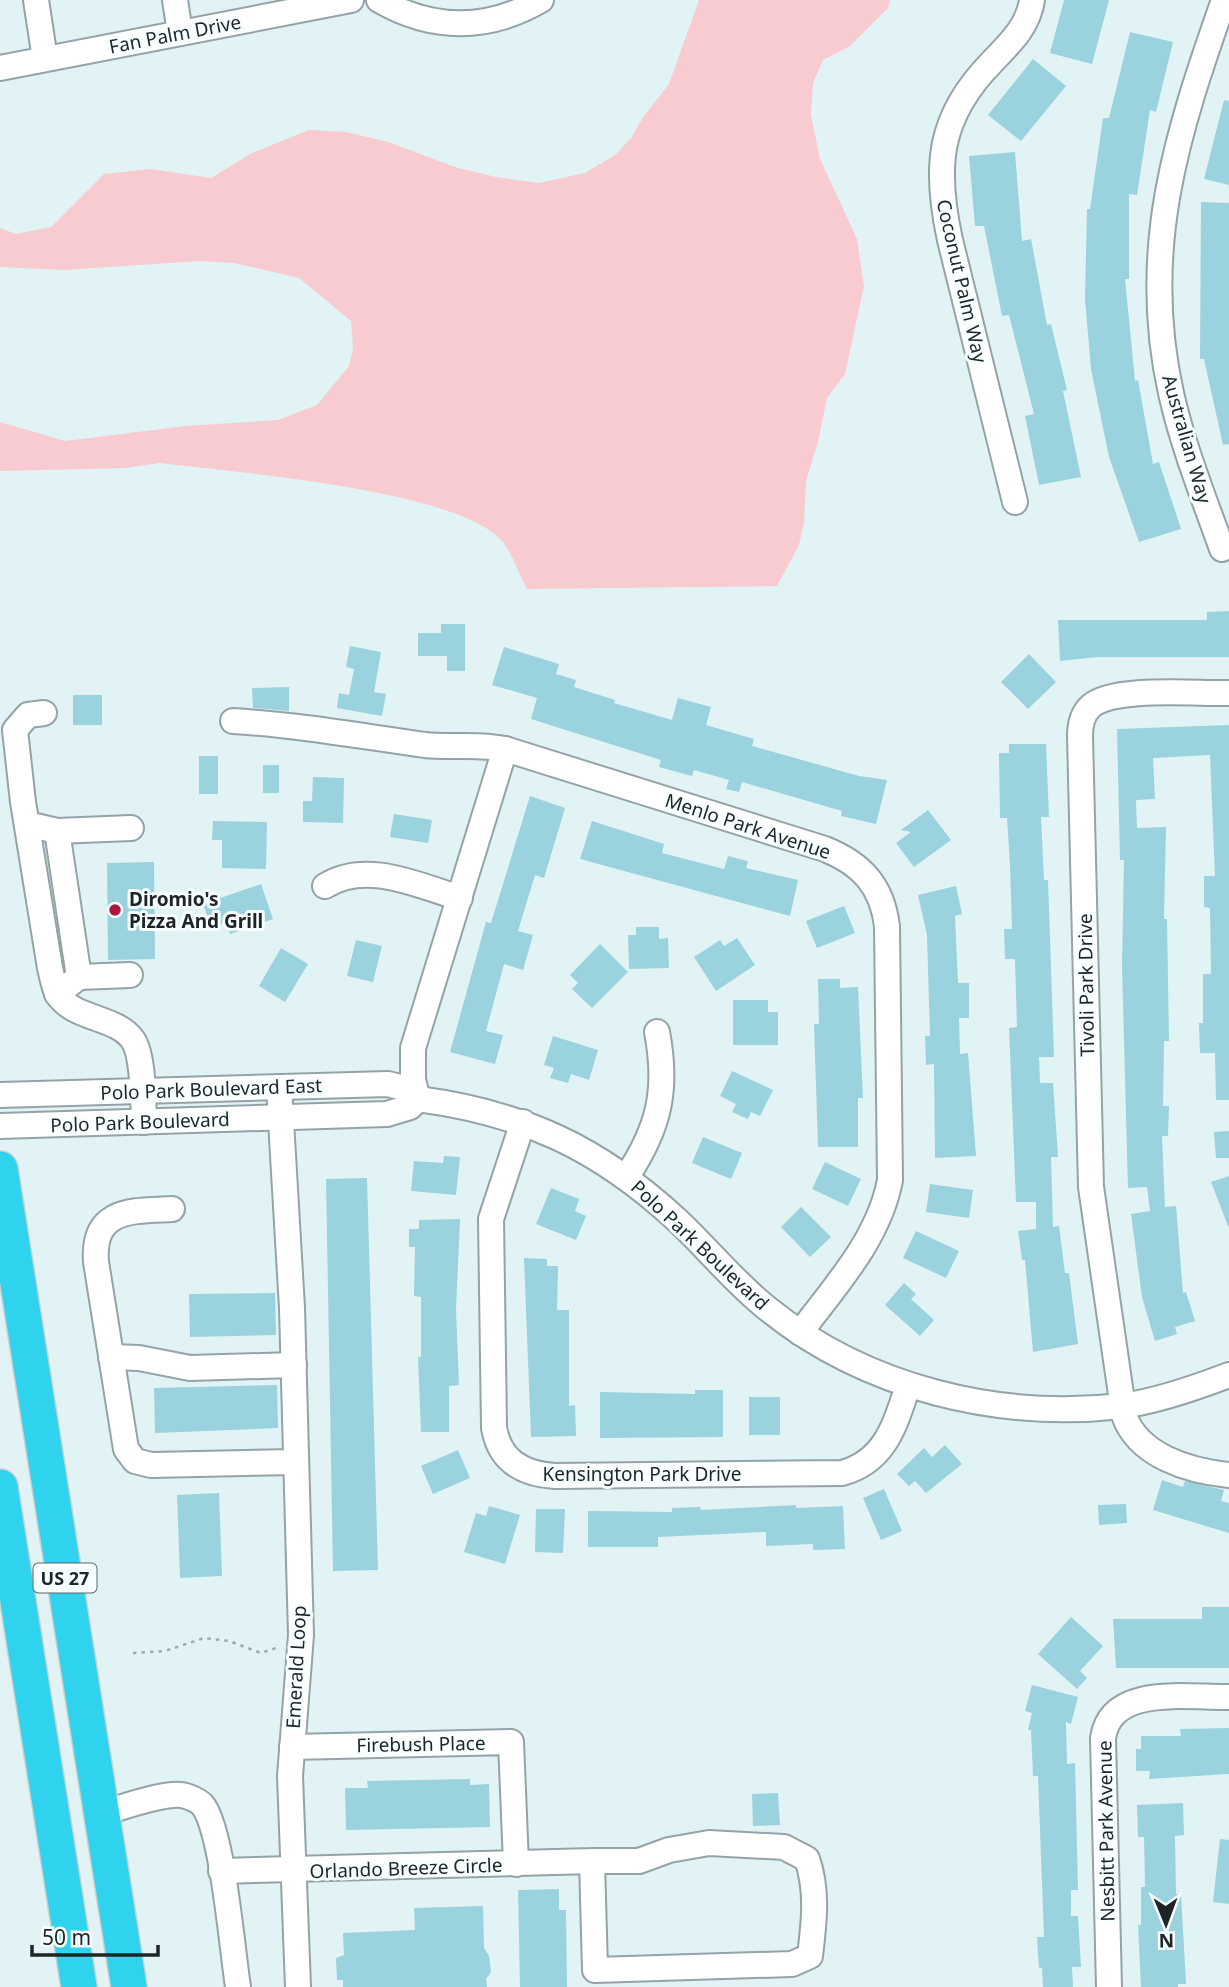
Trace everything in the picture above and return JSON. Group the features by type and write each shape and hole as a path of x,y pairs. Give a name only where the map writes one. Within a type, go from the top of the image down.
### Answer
{"highway":[{"name":"US 27","path":"0,1169 129,1987"},
{"name":"US 27","path":"0,1487 79,1987"}],"street":[{"path":"36,0 45,59"},
{"path":"175,0 180,33"},
{"name":"Fan Palm Drive","path":"0,68 351,0"},
{"path":"379,0 400,12 438,24 463,24 513,15 541,0"},
{"name":"Coconut Palm Way","path":"1015,502 948,230 941,166 946,132 960,100 1018,34 1032,0"},
{"name":"Australian Way","path":"1222,550 1190,461 1170,391 1160,288 1162,228 1171,168 1186,107 1224,0"},
{"name":"Tivoli Park Drive","path":"1229,693 1108,697 1090,707 1080,725 1091,1186 1122,1406 1135,1439 1147,1449 1166,1458 1229,1475"},
{"path":"44,713 28,715 15,730 41,917 58,994 73,1008 119,1030 133,1041 145,1122"},
{"name":"Menlo Park Avenue","path":"233,721 285,724 429,745 453,744 505,749 825,849 854,863 874,884 881,898 887,926 890,1180 883,1207 860,1250 800,1332"},
{"path":"388,1084 406,1070 412,1059 505,749"},
{"path":"27,824 57,831 131,828"},
{"path":"57,831 79,977"},
{"path":"325,886 343,876 364,873 460,898"},
{"path":"58,994 79,977 130,975"},
{"path":"626,1176 648,1142 659,1113 662,1079 657,1032"},
{"path":"412,1059 418,1099"},
{"name":"Polo Park Boulevard East","path":"0,1095 388,1084 400,1087 418,1099"},
{"name":"Emerald Loop","path":"279,1087 294,1366 301,1635 292,1747 298,1987"},
{"name":"Polo Park Boulevard","path":"0,1126 387,1114 399,1112 418,1099 473,1107 523,1122 584,1149 626,1176 678,1221 761,1303 800,1332 855,1364 908,1385 965,1399 1014,1405 1122,1406 1228,1377"},
{"name":"Kensington Park Drive","path":"523,1122 494,1207 490,1245 494,1428 500,1449 517,1467 529,1473 555,1476 842,1473 862,1466 879,1452 891,1433 908,1385"},
{"path":"172,1209 118,1214 105,1224 98,1237 96,1262 126,1449 135,1461 151,1465 296,1462"},
{"path":"111,1357 139,1357 190,1368 294,1366"},
{"name":"Nesbitt Park Avenue","path":"1109,1987 1103,1738 1106,1723 1114,1710 1136,1700 1229,1698"},
{"name":"Firebush Place","path":"292,1747 511,1742 516,1864"},
{"path":"102,1813 172,1795 186,1795 202,1804 210,1819 221,1871 238,1987"},
{"name":"Orlando Breeze Circle","path":"221,1871 293,1871 592,1861 639,1861 669,1850 709,1843 784,1847 807,1859 814,1877 814,1924 810,1956 792,1964 594,1970 592,1861"}],"path":[{"path":"133,1653 165,1651 204,1638 229,1641 254,1651 268,1653 301,1635"}],"shaded area":[{"path":"699,0 890,0 888,8 850,46 823,60 813,83 811,115 820,159 857,239 864,286 845,374 827,398 806,481 804,522 799,545 777,586 527,589 511,555 499,538 473,521 435,507 389,495 286,478 159,463 126,468 0,471 0,422 65,441 185,426 278,420 317,405 349,366 353,349 351,321 299,278 234,263 200,261 64,270 0,267 0,228 16,234 51,227 104,174 151,169 211,178 252,153 309,130 346,132 388,142 458,168 496,177 539,183 585,173 615,155 631,138 669,84"}],"building":[{"path":"1064,0 1109,0 1092,64 1050,53"},
{"path":"1130,32 1173,42 1156,112 1150,110 1137,195 1129,194 1129,279 1125,279 1135,381 1138,380 1153,464 1159,462 1181,529 1139,542 1109,457 1091,369 1085,299 1087,209 1090,209 1103,118 1109,118"},
{"path":"1033,59 1066,86 1021,141 988,115"},
{"path":"1224,100 1229,101 1229,185 1204,179"},
{"path":"1015,152 1022,241 1031,239 1047,325 1051,324 1067,390 1063,391 1081,477 1039,485 1025,416 1034,414 1009,315 1002,316 984,226 975,226 969,156"},
{"path":"1201,202 1229,203 1229,444 1223,445 1204,359 1200,359"},
{"path":"1229,611 1229,657 1098,657 1060,661 1058,620 1207,620 1207,612"},
{"path":"441,624 465,624 465,671 447,671 447,656 418,656 418,633 441,633"},
{"path":"350,646 381,652 374,692 386,694 382,716 337,708 339,693 349,695 354,669 346,667"},
{"path":"504,647 559,664 556,674 576,680 574,687 615,700 614,703 672,720 678,698 711,707 706,725 754,739 752,746 859,776 887,780 876,824 841,816 842,811 742,782 739,792 726,789 729,780 694,770 692,776 659,767 661,760 531,719 537,698 492,685"},
{"path":"1029,654 1056,682 1028,709 1001,682"},
{"path":"289,687 289,711 253,708 252,688"},
{"path":"73,695 102,695 102,725 73,725"},
{"path":"1229,725 1229,1100 1216,1100 1215,1053 1200,1053 1199,1023 1203,1023 1203,974 1211,974 1210,908 1204,907 1204,876 1215,876 1210,755 1153,758 1155,799 1136,800 1137,828 1166,827 1164,919 1167,919 1169,1041 1164,1041 1163,1106 1169,1106 1168,1136 1162,1136 1165,1207 1176,1206 1183,1293 1186,1292 1195,1321 1175,1327 1177,1334 1155,1341 1142,1297 1131,1214 1150,1211 1147,1187 1128,1188 1122,966 1124,860 1120,860 1117,729"},
{"path":"1009,744 1046,744 1049,817 1041,817 1044,880 1048,880 1054,1057 1039,1057 1040,1083 1053,1083 1058,1157 1051,1157 1053,1227 1059,1226 1065,1273 1069,1273 1078,1344 1033,1352 1025,1260 1022,1260 1018,1231 1036,1229 1036,1202 1016,1202 1009,1028 1017,1027 1015,959 1005,959 1004,929 1012,929 1007,818 1000,818 999,753 1009,753"},
{"path":"199,756 218,756 218,794 199,794"},
{"path":"263,765 279,765 279,793 263,793"},
{"path":"313,777 344,778 343,823 303,822 303,801 312,801"},
{"path":"530,796 565,808 544,878 535,875 518,931 533,935 523,970 504,964 486,1031 503,1035 495,1064 450,1052 486,922 491,923"},
{"path":"928,810 951,840 914,867 896,843 911,832 901,830"},
{"path":"394,814 432,820 428,843 390,837"},
{"path":"213,821 267,822 266,869 222,868 222,840 212,840"},
{"path":"592,821 664,844 662,853 724,869 728,856 748,861 746,868 798,880 790,916 580,859"},
{"path":"154,862 155,959 108,960 107,863"},
{"path":"261,884 273,919 230,934 226,923 212,928 203,904"},
{"path":"956,886 962,914 955,916 958,983 969,983 969,1018 959,1018 960,1054 968,1053 976,1156 935,1158 934,1064 926,1065 925,1036 930,1036 927,935 918,895"},
{"path":"844,906 855,933 817,948 806,921"},
{"path":"636,927 659,927 659,939 668,938 669,968 629,969 628,935 636,935"},
{"path":"737,938 755,965 716,991 694,957 720,940 724,946"},
{"path":"356,940 382,946 373,982 347,976"},
{"path":"600,944 628,972 592,1008 572,989 578,983 570,975"},
{"path":"281,948 308,964 285,1002 259,986"},
{"path":"818,979 840,979 840,988 858,987 863,1098 858,1098 858,1147 818,1147 814,1024 819,1024"},
{"path":"733,1000 768,1000 768,1012 778,1012 778,1045 733,1045"},
{"path":"553,1036 598,1050 589,1080 571,1074 568,1083 550,1078 554,1068 544,1065"},
{"path":"732,1071 773,1090 760,1116 751,1112 748,1119 732,1112 736,1104 720,1096"},
{"path":"1229,1131 1229,1158 1216,1158 1214,1132"},
{"path":"703,1137 742,1153 731,1179 692,1163"},
{"path":"444,1156 460,1157 456,1195 411,1191 414,1161 443,1163"},
{"path":"825,1162 861,1179 848,1206 812,1189"},
{"path":"1229,1176 1229,1226 1228,1226 1211,1182"},
{"path":"367,1178 378,1570 333,1571 326,1179"},
{"path":"930,1184 973,1190 969,1218 926,1212"},
{"path":"551,1188 579,1199 575,1211 586,1216 576,1240 536,1224"},
{"path":"801,1207 831,1237 810,1257 781,1227"},
{"path":"460,1219 456,1310 459,1385 449,1386 449,1432 421,1432 418,1357 421,1357 421,1297 414,1296 415,1247 409,1247 409,1229 419,1229 419,1220"},
{"path":"916,1231 959,1251 946,1278 903,1258"},
{"path":"524,1258 547,1259 547,1266 558,1266 557,1310 569,1310 569,1406 575,1405 576,1436 531,1437"},
{"path":"904,1283 916,1294 911,1299 934,1320 920,1336 885,1305"},
{"path":"275,1293 276,1335 190,1337 189,1294"},
{"path":"277,1385 278,1428 155,1433 154,1388"},
{"path":"695,1390 723,1390 723,1437 600,1438 600,1392 695,1394"},
{"path":"749,1397 780,1397 780,1435 749,1435"},
{"path":"945,1445 962,1464 926,1493 915,1481 909,1486 897,1474 924,1448 932,1457"},
{"path":"458,1450 470,1478 433,1494 421,1466"},
{"path":"1162,1480 1183,1487 1185,1481 1224,1490 1221,1501 1229,1503 1229,1533 1153,1510"},
{"path":"884,1489 902,1531 881,1540 863,1498"},
{"path":"219,1493 222,1576 180,1578 177,1495"},
{"path":"1126,1504 1127,1523 1099,1525 1098,1505"},
{"path":"796,1505 796,1508 843,1506 845,1549 813,1550 813,1544 766,1546 766,1532 658,1537 658,1547 588,1547 588,1511 672,1512 672,1508 700,1507 701,1510"},
{"path":"489,1506 520,1515 505,1564 464,1552 476,1513 486,1516"},
{"path":"536,1509 565,1509 563,1553 535,1552"},
{"path":"1202,1607 1229,1607 1229,1668 1116,1668 1113,1619 1202,1619"},
{"path":"1071,1617 1103,1646 1080,1671 1087,1678 1077,1689 1038,1654"},
{"path":"1032,1685 1078,1697 1071,1724 1066,1722 1067,1764 1075,1763 1078,1890 1071,1890 1071,1916 1078,1916 1081,1967 1072,1967 1073,1987 1043,1987 1042,1968 1039,1968 1037,1937 1044,1937 1038,1776 1033,1776 1031,1730 1028,1730 1032,1713 1025,1711"},
{"path":"1229,1728 1229,1774 1149,1779 1150,1771 1136,1771 1136,1749 1141,1749 1141,1736 1181,1736 1180,1729"},
{"path":"470,1779 470,1785 489,1784 490,1827 346,1830 345,1788 368,1788 367,1781"},
{"path":"778,1793 780,1825 753,1826 752,1794"},
{"path":"1183,1803 1184,1835 1175,1836 1176,1894 1181,1894 1186,1984 1178,1984 1178,1987 1141,1987 1138,1925 1141,1925 1141,1887 1145,1887 1144,1837 1138,1837 1137,1805"},
{"path":"1220,1839 1229,1840 1229,1904 1213,1902"},
{"path":"559,1889 559,1910 566,1910 567,1987 520,1987 518,1890"},
{"path":"483,1906 484,1948 489,1956 491,1972 486,1979 487,1987 343,1987 343,1980 337,1980 336,1958 344,1955 343,1933 415,1930 414,1908"}],"place":[{"name":"Diromio's Pizza And Grill","path":"115,910"}]}
